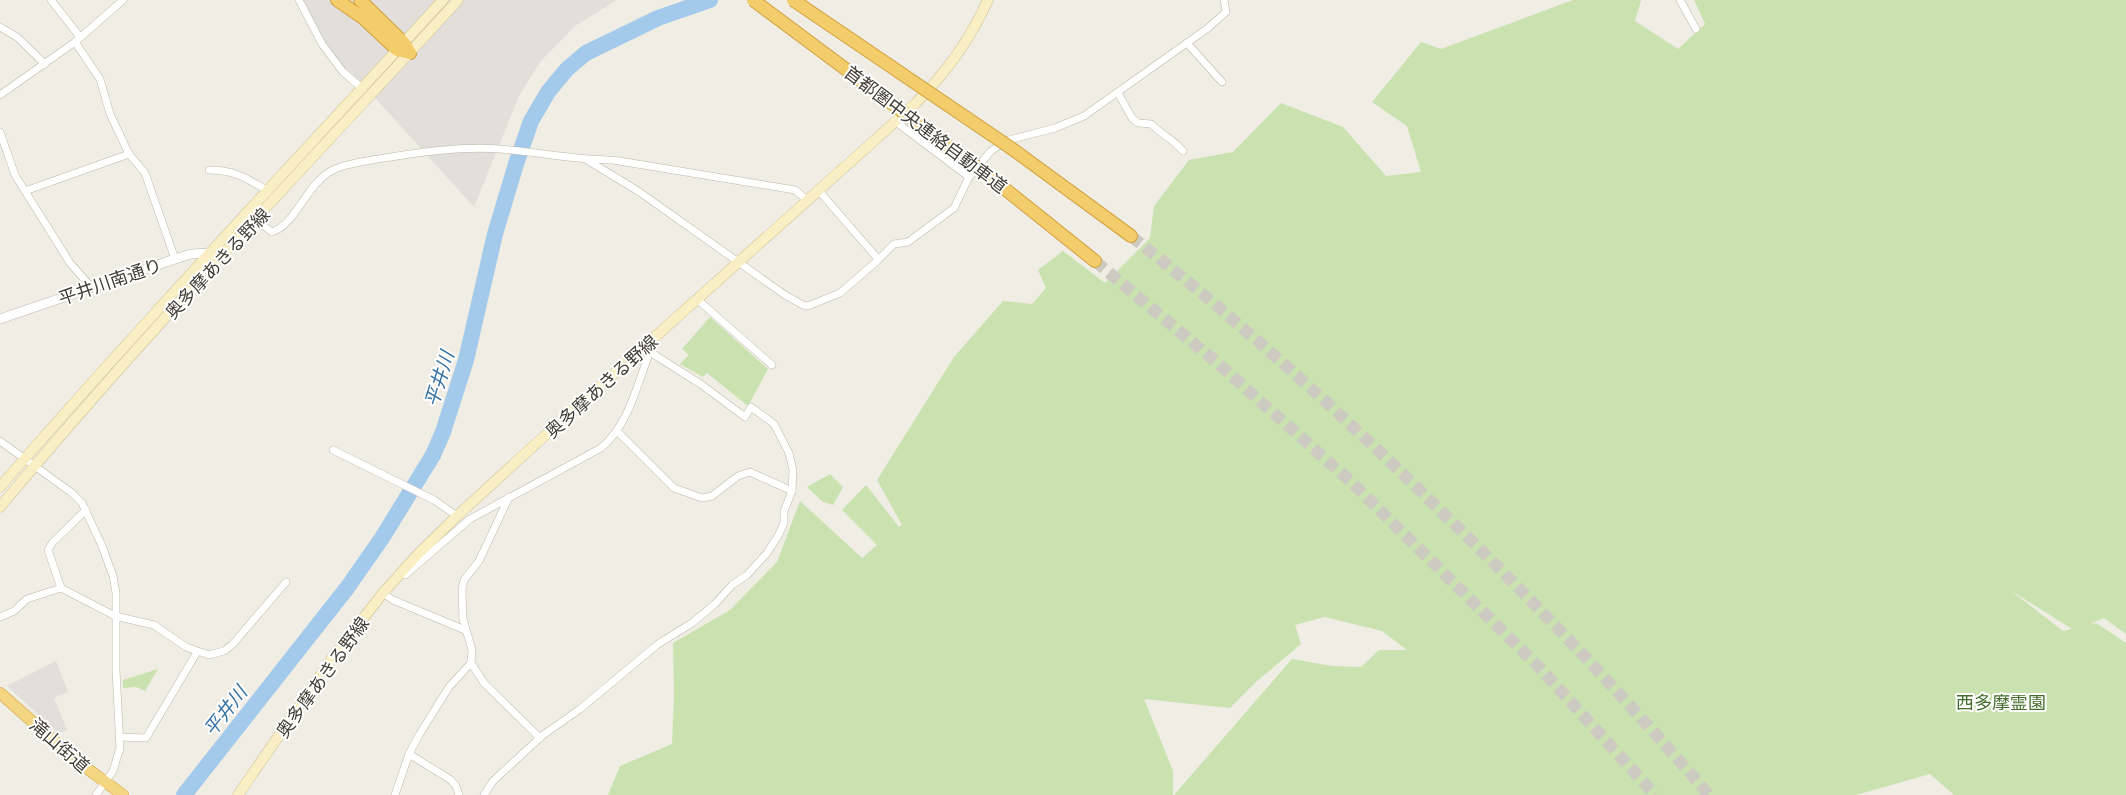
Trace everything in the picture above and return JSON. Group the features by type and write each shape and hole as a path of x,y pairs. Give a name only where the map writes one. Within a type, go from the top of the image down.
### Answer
{"highway":[{"path":"337,0 404,48"},
{"path":"360,0 404,48"},
{"name":"首都圏中央連絡自動車道","path":"754,0 985,173 1095,261"},
{"name":"首都圏中央連絡自動車道","path":"793,0 1011,148 1131,236"},
{"name":"滝山街道","path":"0,692 106,783 123,795"}],"main road":[{"name":"奥多摩あきる野線","path":"0,507 79,414 256,220 443,0"},
{"name":"奥多摩あきる野線","path":"0,487 209,252 268,192 363,89 404,48 458,0"},
{"name":"奥多摩あきる野線","path":"238,795 333,657 383,593 418,554 457,516 648,349 739,262 896,122 933,86 955,60 990,0"}],"street":[{"path":"52,0 78,39 100,79 110,114 130,154 148,178 174,259"},
{"path":"0,95 78,39 123,0"},
{"path":"299,0 322,44 343,72 363,89"},
{"path":"587,160 638,191 785,295 803,306 808,306 847,288 894,244 908,242 954,208 968,176 990,152 1005,141 1055,128 1084,116 1208,28 1226,12 1224,0"},
{"path":"1680,0 1696,29"},
{"path":"0,26 17,37 44,64"},
{"path":"1187,43 1222,82"},
{"path":"1118,93 1132,118 1138,123 1151,124 1161,134 1174,140 1183,151"},
{"path":"896,122 968,176"},
{"path":"0,132 15,175 24,191 70,263 92,288"},
{"path":"256,220 272,232 284,226 303,198 324,176 358,162 431,151 482,148 505,149 587,160 613,160 795,190 808,201"},
{"path":"24,191 130,154"},
{"path":"209,170 223,170 240,174 268,192"},
{"path":"819,191 878,259"},
{"path":"209,252 219,261"},
{"name":"平井川南通り","path":"0,320 174,259 191,254 209,252"},
{"path":"698,300 772,366"},
{"path":"465,630 413,609 383,593 470,519 601,448 617,432 629,408 648,349 745,417 751,407 774,424 789,453 793,470 792,491 784,511 784,523 767,553 747,575 732,585 715,604 692,623 658,644 540,738 493,781 484,795"},
{"path":"617,432 674,488 702,498 712,496 738,476 750,472 792,491"},
{"path":"0,441 72,493 86,510 113,576 116,593 115,616 120,737 118,758 106,783 96,795"},
{"path":"333,450 430,498 457,516"},
{"path":"509,497 479,561 464,580 462,590 465,630 472,650 471,663 484,683 540,738"},
{"path":"86,510 52,542 48,550 61,588 115,616 154,625 186,647 197,652 210,655 224,651 244,633 286,582"},
{"path":"0,617 14,611 27,599 61,588"},
{"path":"120,737 146,738 197,652"},
{"path":"395,795 409,754 430,717 449,687 471,663"},
{"path":"409,754 451,780 456,786 459,795"}],"shaded area":[{"path":"303,0 617,0 575,26 540,62 519,96 474,207 358,79 343,66 326,44"},
{"path":"445,31 470,53 457,67 458,85 449,96 415,65"},
{"path":"56,661 68,692 54,698 67,730 59,733 7,686"}],"green space":[{"name":"西多摩霊園","path":"1573,0 1641,0 1635,21 1678,49 1705,24 1694,0 2126,0 2126,634 2104,618 2090,624 2096,623 2126,643 2126,795 1954,795 1930,774 1856,795 1174,795 1292,659 1332,666 1361,667 1379,650 1407,650 1382,631 1325,617 1295,625 1301,644 1256,682 1230,708 1144,699 1173,771 1173,795 608,795 620,766 672,744 674,695 673,643 730,610 777,562 800,501 862,558 877,545 842,510 866,485 899,527 902,525 877,480 954,357 1003,301 1032,304 1046,288 1038,270 1063,251 1105,283 1150,238 1154,206 1189,160 1233,152 1281,103 1343,127 1386,176 1421,172 1407,126 1372,102 1421,42 1441,49","holes":["2010,590 2072,629 2063,631"]},
{"path":"710,317 768,369 748,406 707,373 703,377 680,364 689,355 682,349"},
{"path":"830,474 843,487 833,505 823,502 807,487"},
{"path":"158,669 145,691 136,687 123,688 123,680"}],"waterway":[{"name":"平井川","path":"184,795 347,588 382,538 433,455 443,432 466,360 495,234 516,164 531,121 548,92 567,69 586,53 658,18 710,0"}],"tunnel":[{"path":"1131,236 1250,334 1403,474 1510,579 1578,650 1709,795"},
{"path":"1095,261 1215,361 1350,481 1540,668 1655,795"}]}
